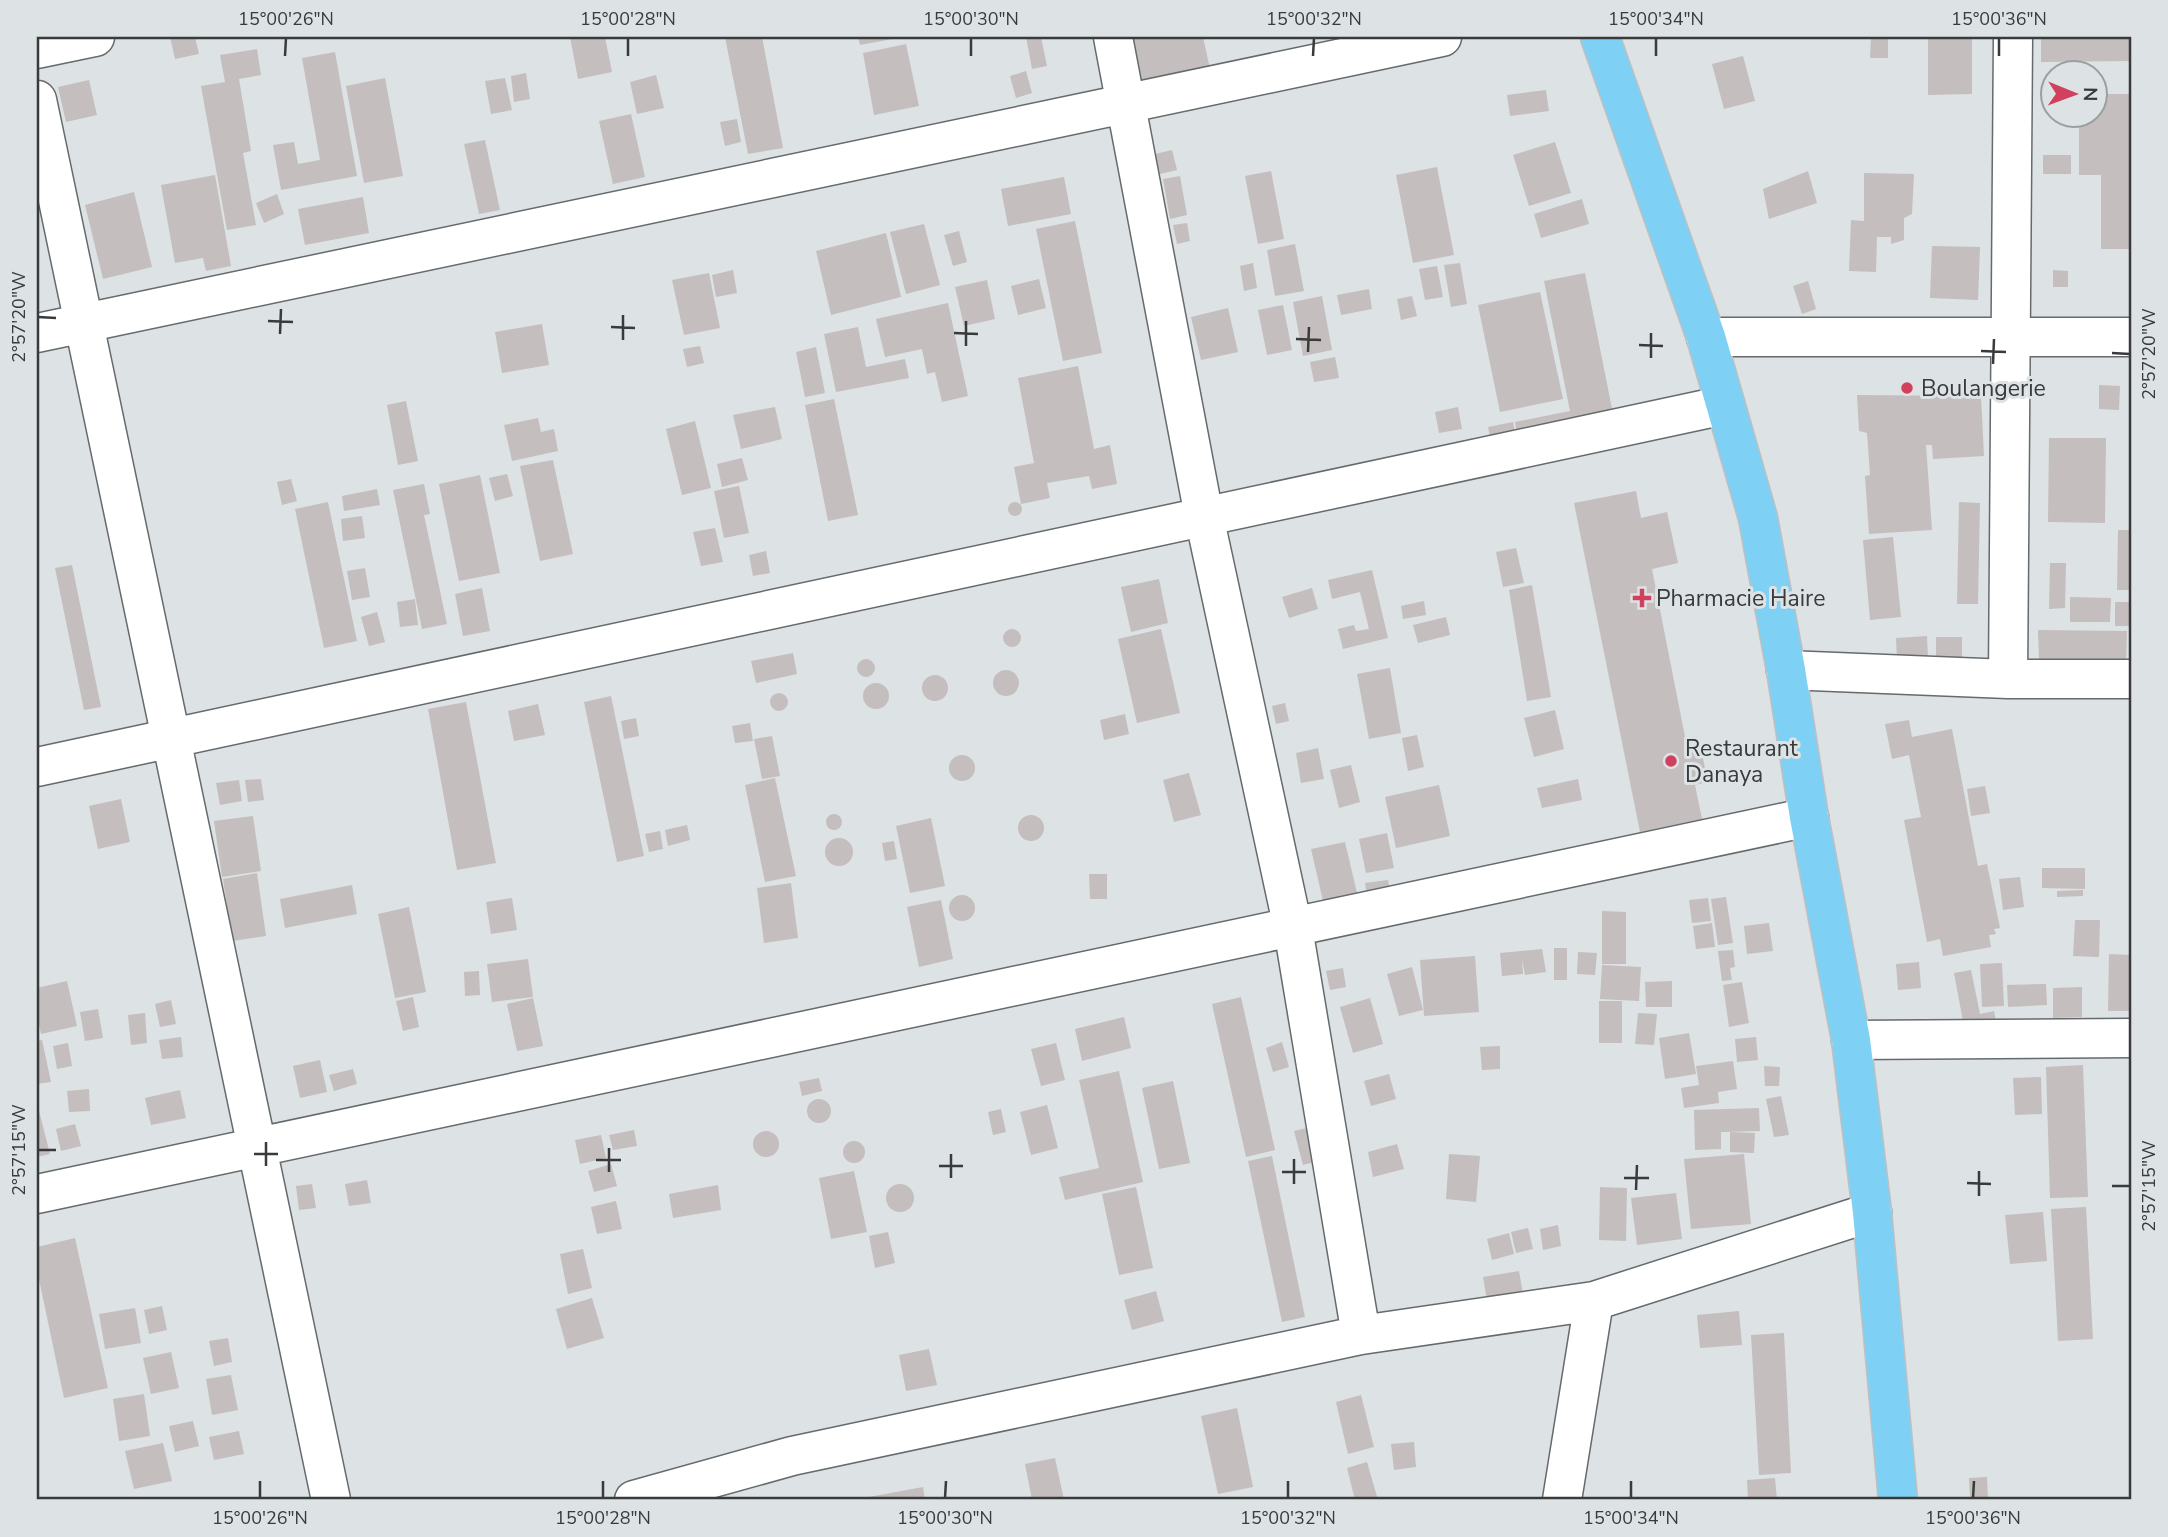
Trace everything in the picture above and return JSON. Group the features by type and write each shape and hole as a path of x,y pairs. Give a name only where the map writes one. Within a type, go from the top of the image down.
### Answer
{"main road":[{"path":"1600,37 1706,337 1758,519 1851,1040 1872,1212 1898,1500"}],"street":[{"path":"37,48 95,37"},
{"path":"1113,37 1203,516 1293,928 1361,1335"},
{"path":"37,333 1442,37"},
{"path":"2008,679 2013,37"},
{"path":"37,100 331,1500"},
{"path":"1706,337 2131,337"},
{"path":"37,767 1725,405"},
{"path":"1786,670 2008,679 2131,679"},
{"path":"37,1194 1810,817"},
{"path":"1851,1040 2131,1038"},
{"path":"634,1500 792,1456 1361,1335 1594,1301 1872,1212"},
{"path":"1562,1500 1594,1301"}],"building":[{"path":"170,37 195,37 199,54 175,59"},
{"path":"570,37 605,37 612,72 578,79"},
{"path":"725,37 762,37 783,148 748,154"},
{"path":"858,37 898,37 898,38 860,45"},
{"path":"1026,37 1041,37 1047,66 1032,69"},
{"path":"1126,37 1203,37 1212,78 1139,95"},
{"path":"1871,37 1888,38 1888,58 1870,58"},
{"path":"1928,37 1972,37 1972,94 1928,95"},
{"path":"2041,37 2131,37 2131,61 2041,60"},
{"path":"906,44 919,106 874,115 863,53"},
{"path":"257,49 261,75 239,79 251,151 243,153 256,225 227,230 201,86 225,82 220,55"},
{"path":"335,52 357,176 281,190 273,145 294,142 298,164 320,160 302,58"},
{"path":"1743,56 1755,101 1724,109 1712,64"},
{"path":"1026,71 1032,93 1016,98 1010,76"},
{"path":"526,73 530,99 514,102 511,76"},
{"path":"656,75 664,108 637,114 630,82"},
{"path":"385,78 403,176 364,183 346,86"},
{"path":"505,78 512,110 491,114 485,81"},
{"path":"89,80 97,115 66,122 58,87"},
{"path":"1546,90 1549,111 1510,116 1507,95"},
{"path":"2108,94 2131,94 2131,249 2101,249 2101,175 2079,175 2079,130 2108,130"},
{"path":"631,114 645,177 613,184 599,121"},
{"path":"737,119 741,142 725,146 720,122"},
{"path":"485,140 500,210 479,214 464,144"},
{"path":"1555,142 1571,193 1529,206 1513,155"},
{"path":"1172,150 1177,170 1160,174 1155,154"},
{"path":"2043,155 2071,155 2071,174 2043,174"},
{"path":"1437,167 1454,255 1413,263 1396,175"},
{"path":"1271,171 1284,239 1258,244 1245,176"},
{"path":"1808,171 1817,203 1769,219 1763,189"},
{"path":"1864,173 1914,174 1912,214 1904,218 1904,240 1891,244 1891,237 1877,237 1876,272 1849,271 1851,220 1864,221"},
{"path":"215,175 231,266 206,271 203,258 175,263 161,185"},
{"path":"1180,176 1187,215 1170,219 1163,179"},
{"path":"1064,177 1071,214 1008,226 1001,189"},
{"path":"134,192 152,267 103,279 85,205"},
{"path":"277,194 284,214 264,223 256,203"},
{"path":"363,197 369,233 305,245 298,209"},
{"path":"1582,199 1589,224 1541,238 1534,214"},
{"path":"1075,221 1102,353 1063,361 1036,229"},
{"path":"1187,223 1190,241 1177,244 1173,225"},
{"path":"924,224 940,285 906,294 890,232"},
{"path":"959,231 967,262 953,266 944,235"},
{"path":"886,233 901,297 831,315 816,251"},
{"path":"1295,244 1304,291 1275,296 1267,250"},
{"path":"1932,246 1980,247 1978,300 1930,298"},
{"path":"1253,263 1257,288 1244,291 1240,266"},
{"path":"1460,263 1467,304 1451,307 1444,265"},
{"path":"1437,266 1443,297 1425,300 1419,269"},
{"path":"733,270 737,293 716,297 712,275"},
{"path":"2053,270 2068,271 2068,287 2053,287"},
{"path":"709,273 720,328 684,335 672,280"},
{"path":"1585,273 1615,424 1519,444 1515,422 1570,411 1544,281"},
{"path":"1039,279 1046,308 1018,315 1011,286"},
{"path":"987,280 995,319 964,326 955,287"},
{"path":"1808,281 1816,309 1802,314 1793,286"},
{"path":"1369,289 1372,309 1341,315 1337,295"},
{"path":"1540,292 1563,399 1500,412 1478,305"},
{"path":"1322,296 1332,350 1303,356 1293,302"},
{"path":"1412,296 1417,316 1401,320 1397,299"},
{"path":"948,303 968,396 942,402 935,372 927,374 922,349 885,357 876,319"},
{"path":"1283,305 1292,350 1267,355 1258,310"},
{"path":"1228,308 1238,352 1201,360 1191,317"},
{"path":"542,324 549,365 502,373 495,332"},
{"path":"858,327 866,367 905,359 909,378 836,392 824,334"},
{"path":"700,346 704,363 687,367 683,349"},
{"path":"816,347 825,393 805,397 796,352"},
{"path":"1335,357 1339,378 1314,382 1310,362"},
{"path":"1078,366 1094,449 1110,445 1117,484 1092,489 1089,476 1047,483 1050,498 1021,504 1014,467 1034,463 1018,378"},
{"path":"2099,385 2120,386 2119,410 2099,409"},
{"path":"1857,395 1981,396 1984,456 1933,459 1932,445 1926,445 1932,530 1869,534 1865,476 1870,475 1867,433 1859,431"},
{"path":"834,399 858,515 828,521 805,405"},
{"path":"406,401 418,461 398,465 387,405"},
{"path":"775,407 782,439 741,449 733,415"},
{"path":"1458,407 1462,429 1439,433 1435,412"},
{"path":"538,418 541,432 554,429 558,451 512,461 504,425"},
{"path":"695,421 711,488 682,495 666,429"},
{"path":"1513,422 1518,447 1493,451 1488,427"},
{"path":"2049,438 2106,438 2105,523 2048,522"},
{"path":"742,458 748,480 722,487 717,464"},
{"path":"553,460 573,554 540,561 520,466"},
{"path":"507,474 513,496 495,501 489,478"},
{"path":"480,475 500,573 459,581 439,484"},
{"path":"291,479 297,501 282,505 277,482"},
{"path":"424,484 430,514 424,515 447,624 422,629 393,490"},
{"path":"739,486 749,533 724,538 714,491"},
{"path":"377,489 380,505 344,511 342,496"},
{"path":"1636,491 1641,518 1667,512 1678,563 1652,569 1688,752 1701,749 1708,782 1695,785 1702,819 1640,832 1574,503"},
{"path":"328,502 357,641 324,648 295,509"},
{"path":"1015,502 1020,504 1020,514 1015,516 1010,514 1008,509 1010,504"},
{"path":"1959,502 1980,503 1978,604 1957,604"},
{"path":"362,516 365,538 343,541 341,519"},
{"path":"715,528 723,562 701,566 693,532"},
{"path":"2118,530 2131,530 2131,590 2117,590"},
{"path":"1893,537 1901,617 1870,620 1863,540"},
{"path":"1516,548 1524,583 1503,587 1496,552"},
{"path":"766,551 770,573 753,576 749,555"},
{"path":"2050,563 2066,563 2065,608 2049,609"},
{"path":"72,565 101,707 84,710 55,568"},
{"path":"365,568 370,597 352,600 347,571"},
{"path":"1372,570 1388,638 1343,649 1338,629 1354,625 1356,631 1369,629 1360,592 1332,599 1328,580"},
{"path":"1159,579 1168,623 1131,632 1121,587"},
{"path":"1532,585 1551,697 1527,701 1509,590"},
{"path":"482,588 490,631 463,636 455,594"},
{"path":"1312,588 1318,609 1289,618 1282,597"},
{"path":"2070,597 2111,598 2110,622 2070,622"},
{"path":"415,599 418,625 400,627 397,602"},
{"path":"1424,601 1426,615 1403,619 1401,606"},
{"path":"2115,602 2131,602 2131,626 2115,626"},
{"path":"377,612 385,642 369,646 361,617"},
{"path":"1446,617 1450,635 1418,643 1413,625"},
{"path":"1012,629 1018,632 1021,638 1018,644 1012,647 1006,644 1003,638 1006,632"},
{"path":"1161,629 1180,713 1137,723 1118,639"},
{"path":"2038,630 2127,631 2126,662 2039,661"},
{"path":"1927,636 1928,659 1897,661 1896,638"},
{"path":"1936,637 1962,637 1962,657 1936,657"},
{"path":"793,653 797,674 756,683 751,661"},
{"path":"866,659 872,662 875,668 872,674 866,677 860,674 857,668 860,662"},
{"path":"1390,668 1401,733 1369,739 1357,674"},
{"path":"1006,670 1015,674 1019,683 1015,692 1006,696 997,692 993,683 997,674"},
{"path":"935,675 944,679 948,688 944,697 935,701 926,697 922,688 926,679"},
{"path":"876,683 885,687 889,696 885,705 876,709 867,705 863,696 867,687"},
{"path":"779,693 785,696 788,702 785,708 779,711 773,708 770,702 773,696"},
{"path":"611,696 644,856 617,862 584,702"},
{"path":"466,702 496,863 457,870 428,709"},
{"path":"1285,703 1289,721 1276,724 1272,706"},
{"path":"538,704 545,735 514,741 508,711"},
{"path":"1555,710 1564,749 1534,757 1524,718"},
{"path":"1125,714 1129,734 1104,740 1100,720"},
{"path":"636,718 639,736 624,739 621,721"},
{"path":"1909,720 1912,737 1952,729 1978,866 1987,864 2000,928 1994,929 1996,934 1989,935 1991,947 1943,956 1940,939 1927,942 1904,820 1921,817 1909,755 1892,759 1885,724"},
{"path":"750,723 753,741 735,743 732,726"},
{"path":"1417,735 1424,767 1408,771 1402,738"},
{"path":"772,736 780,776 762,779 754,739"},
{"path":"1318,748 1324,779 1301,783 1296,753"},
{"path":"962,755 971,759 975,768 971,777 962,781 953,777 949,768 953,759"},
{"path":"1351,765 1360,802 1339,808 1330,770"},
{"path":"1189,773 1201,815 1174,822 1163,780"},
{"path":"775,778 796,876 765,882 745,785"},
{"path":"261,779 264,800 248,802 245,780"},
{"path":"1578,779 1582,800 1542,808 1537,788"},
{"path":"239,780 242,801 220,805 216,783"},
{"path":"1439,785 1450,836 1396,848 1385,797"},
{"path":"1985,786 1990,813 1971,816 1967,789"},
{"path":"121,799 130,842 98,849 89,806"},
{"path":"831,814 837,814 842,822 840,828 831,830 826,825 826,819"},
{"path":"1031,815 1040,819 1044,828 1040,837 1031,841 1022,837 1018,828 1022,819"},
{"path":"253,816 261,871 222,877 214,821"},
{"path":"931,818 945,886 910,893 896,826"},
{"path":"687,825 690,840 668,846 665,830"},
{"path":"660,831 663,849 649,852 645,834"},
{"path":"1387,833 1394,868 1366,873 1359,839"},
{"path":"839,838 849,842 853,852 849,862 839,866 829,862 825,852 829,842"},
{"path":"894,841 897,859 885,861 882,843"},
{"path":"1345,842 1357,893 1323,901 1311,849"},
{"path":"2042,868 2085,868 2085,889 2042,888"},
{"path":"257,873 266,936 232,941 223,879"},
{"path":"1089,874 1107,874 1107,899 1090,899"},
{"path":"2020,877 2024,907 2003,910 1999,879"},
{"path":"1388,880 1391,897 1368,901 1365,883"},
{"path":"791,883 798,938 764,943 757,888"},
{"path":"352,885 357,914 285,928 280,899"},
{"path":"2083,890 2083,896 2057,897 2057,891"},
{"path":"962,895 971,899 975,908 971,917 962,921 953,917 949,908 953,899"},
{"path":"1726,897 1733,943 1718,945 1711,899"},
{"path":"512,898 517,930 491,934 486,902"},
{"path":"1708,898 1711,921 1692,923 1689,900"},
{"path":"941,900 953,959 919,967 907,907"},
{"path":"409,907 426,992 395,998 378,914"},
{"path":"1602,911 1626,912 1626,964 1602,964"},
{"path":"2075,920 2100,920 2099,957 2073,956"},
{"path":"1712,923 1715,947 1696,949 1693,926"},
{"path":"1769,923 1773,951 1747,954 1744,926"},
{"path":"1554,948 1567,948 1567,980 1554,980"},
{"path":"1542,949 1546,972 1525,975 1522,959 1523,974 1502,976 1500,953"},
{"path":"1733,950 1735,967 1730,968 1732,980 1722,981 1718,951"},
{"path":"1578,952 1597,953 1595,975 1577,974"},
{"path":"2109,954 2130,955 2129,1011 2108,1011"},
{"path":"1475,956 1479,1012 1424,1016 1420,960"},
{"path":"528,959 533,997 492,1002 487,964"},
{"path":"1919,962 1921,988 1898,990 1896,964"},
{"path":"2002,963 2004,1006 1982,1007 1980,964"},
{"path":"1602,965 1641,967 1639,1001 1600,999"},
{"path":"1412,967 1423,1010 1399,1016 1387,974"},
{"path":"1343,968 1346,987 1330,990 1326,971"},
{"path":"1971,970 1980,1014 1994,1011 1997,1026 1965,1032 1954,973"},
{"path":"479,971 480,995 465,996 464,972"},
{"path":"67,981 77,1026 41,1034 37,1015 37,988"},
{"path":"1672,981 1672,1007 1646,1007 1645,982"},
{"path":"1742,982 1749,1023 1729,1027 1723,985"},
{"path":"2046,984 2047,1005 2008,1007 2007,985"},
{"path":"2082,987 2082,1017 2053,1018 2053,988"},
{"path":"413,997 419,1027 403,1031 396,1001"},
{"path":"1241,997 1275,1150 1246,1157 1212,1004"},
{"path":"533,998 543,1046 517,1051 507,1004"},
{"path":"1370,998 1383,1044 1353,1053 1340,1007"},
{"path":"171,1000 176,1024 160,1027 155,1004"},
{"path":"1599,1001 1622,1001 1622,1043 1599,1043"},
{"path":"98,1009 103,1038 85,1041 80,1012"},
{"path":"145,1013 147,1043 131,1045 128,1015"},
{"path":"1638,1013 1657,1014 1654,1045 1635,1044"},
{"path":"1124,1017 1131,1048 1082,1061 1075,1029"},
{"path":"1689,1033 1696,1074 1665,1079 1659,1038"},
{"path":"181,1037 183,1057 162,1059 159,1040"},
{"path":"1756,1037 1758,1060 1737,1062 1735,1039"},
{"path":"42,1040 51,1082 37,1084 37,1041"},
{"path":"1282,1042 1289,1067 1273,1072 1266,1048"},
{"path":"68,1043 72,1066 57,1069 53,1046"},
{"path":"1056,1043 1065,1080 1041,1086 1031,1049"},
{"path":"1500,1046 1500,1069 1482,1070 1480,1047"},
{"path":"320,1060 327,1092 300,1098 293,1066"},
{"path":"1733,1061 1737,1089 1718,1092 1719,1103 1684,1108 1681,1088 1699,1085 1696,1066"},
{"path":"2083,1065 2088,1197 2050,1198 2046,1067"},
{"path":"1764,1066 1780,1067 1779,1086 1765,1086"},
{"path":"353,1069 357,1084 334,1091 329,1075"},
{"path":"1119,1071 1143,1182 1065,1200 1059,1177 1099,1168 1079,1080"},
{"path":"1389,1074 1396,1099 1371,1106 1364,1081"},
{"path":"2041,1077 2042,1114 2015,1115 2013,1078"},
{"path":"819,1078 822,1091 802,1096 799,1082"},
{"path":"1173,1081 1190,1163 1159,1169 1142,1088"},
{"path":"89,1089 90,1111 69,1112 67,1091"},
{"path":"180,1090 186,1118 151,1125 145,1098"},
{"path":"1781,1096 1789,1135 1774,1137 1766,1099"},
{"path":"819,1099 828,1102 831,1111 828,1120 819,1123 810,1120 807,1111 810,1102"},
{"path":"37,1103 50,1154 37,1157"},
{"path":"1047,1105 1058,1148 1031,1155 1020,1112"},
{"path":"1759,1108 1760,1131 1721,1132 1721,1149 1695,1150 1694,1110"},
{"path":"1001,1109 1006,1132 993,1135 988,1112"},
{"path":"75,1124 81,1146 61,1151 56,1129"},
{"path":"1315,1126 1324,1159 1303,1165 1294,1131"},
{"path":"634,1130 637,1146 613,1150 609,1135"},
{"path":"766,1131 775,1135 779,1144 775,1153 766,1157 757,1153 753,1144 757,1135"},
{"path":"1730,1132 1755,1133 1754,1153 1730,1152"},
{"path":"601,1135 606,1158 580,1164 575,1140"},
{"path":"850,1141 858,1141 865,1148 865,1156 858,1163 850,1163 843,1156 843,1148"},
{"path":"1397,1144 1404,1169 1373,1177 1368,1152"},
{"path":"1449,1154 1480,1156 1476,1202 1446,1199"},
{"path":"1744,1154 1751,1224 1691,1229 1684,1159"},
{"path":"1272,1156 1305,1317 1282,1322 1248,1161"},
{"path":"611,1164 617,1186 594,1192 588,1171"},
{"path":"854,1171 867,1232 831,1239 819,1178"},
{"path":"367,1180 371,1203 349,1206 345,1184"},
{"path":"312,1184 316,1208 299,1210 296,1186"},
{"path":"900,1184 910,1188 914,1198 910,1208 900,1212 890,1208 886,1198 890,1188"},
{"path":"718,1185 721,1210 673,1218 669,1194"},
{"path":"1136,1187 1153,1268 1119,1275 1102,1194"},
{"path":"1600,1187 1627,1188 1626,1241 1599,1240"},
{"path":"1676,1193 1682,1239 1637,1245 1631,1198"},
{"path":"616,1201 622,1229 597,1234 591,1207"},
{"path":"2086,1207 2093,1339 2058,1341 2051,1209"},
{"path":"2043,1212 2047,1261 2010,1264 2005,1215"},
{"path":"1558,1225 1561,1246 1543,1250 1540,1229"},
{"path":"1528,1228 1533,1249 1516,1253 1511,1232"},
{"path":"888,1232 895,1263 875,1268 869,1236"},
{"path":"1509,1233 1514,1254 1492,1260 1487,1239"},
{"path":"75,1238 108,1388 64,1398 37,1270 37,1247"},
{"path":"583,1249 592,1288 568,1294 560,1254"},
{"path":"1519,1271 1525,1305 1489,1312 1483,1277"},
{"path":"1156,1291 1164,1321 1132,1330 1124,1300"},
{"path":"592,1298 604,1338 567,1349 556,1309"},
{"path":"162,1306 167,1330 149,1334 144,1310"},
{"path":"135,1308 141,1343 105,1349 99,1314"},
{"path":"1739,1311 1742,1345 1700,1348 1697,1315"},
{"path":"1784,1333 1791,1473 1759,1475 1751,1335"},
{"path":"228,1338 232,1362 214,1366 209,1341"},
{"path":"929,1349 937,1385 906,1391 899,1355"},
{"path":"171,1352 179,1388 151,1394 143,1358"},
{"path":"231,1375 238,1410 212,1415 206,1379"},
{"path":"144,1394 150,1436 119,1441 113,1399"},
{"path":"1361,1395 1374,1447 1348,1454 1336,1402"},
{"path":"1237,1408 1253,1487 1218,1494 1201,1416"},
{"path":"193,1421 199,1446 175,1452 169,1426"},
{"path":"239,1431 244,1454 214,1460 209,1437"},
{"path":"1414,1442 1416,1467 1394,1470 1391,1444"},
{"path":"163,1443 172,1481 134,1489 125,1451"},
{"path":"1055,1458 1064,1500 1032,1500 1025,1464"},
{"path":"1367,1462 1378,1500 1355,1500 1347,1468"},
{"path":"1987,1477 1988,1500 1970,1500 1969,1478"},
{"path":"1775,1478 1777,1500 1748,1500 1747,1480"},
{"path":"923,1487 925,1500 858,1500 858,1499"}],"place":[{"name":"Boulangerie","path":"1907,388"},
{"name":"Pharmacie Haire","path":"1642,598"},
{"name":"Restaurant Danaya","path":"1671,761"}]}
